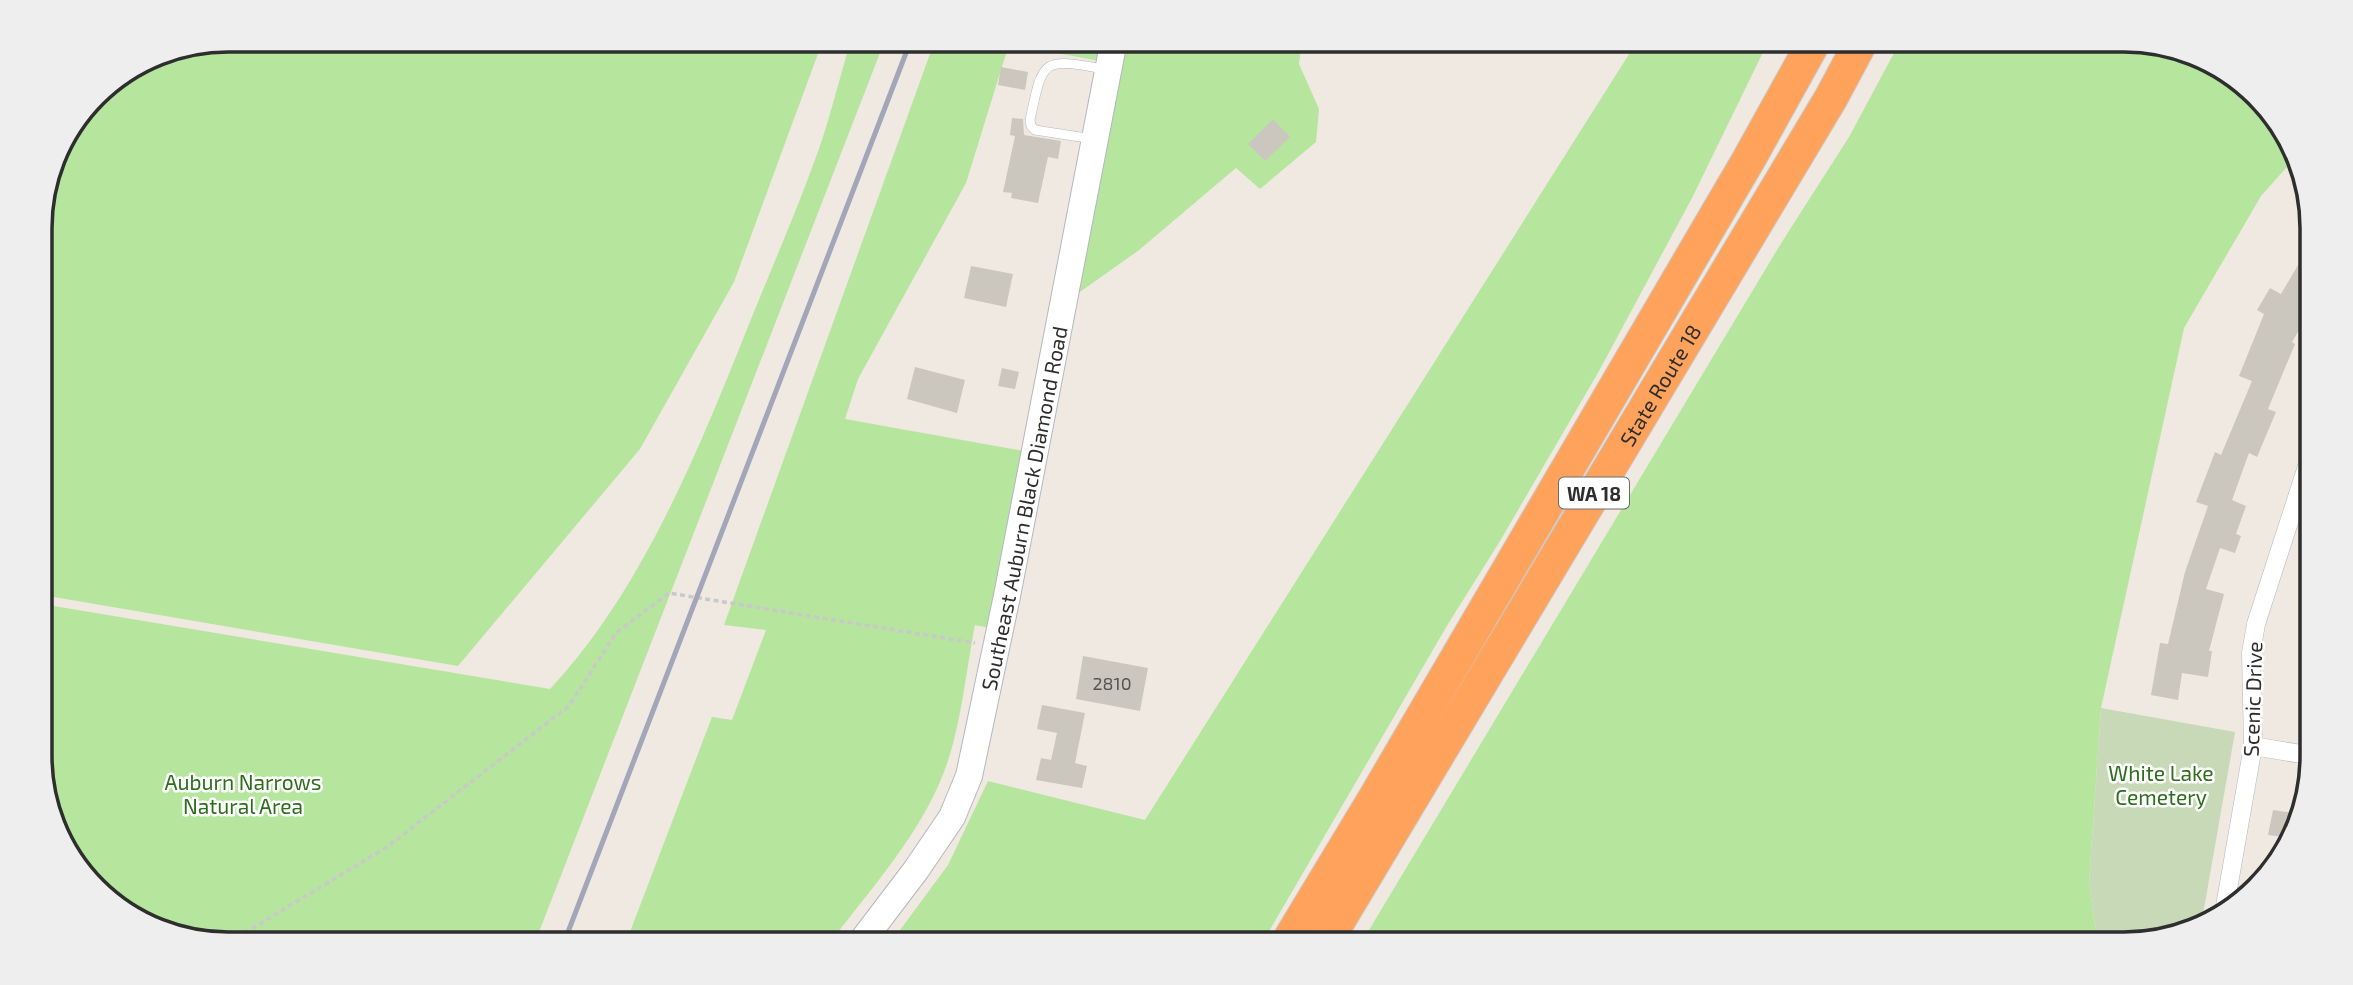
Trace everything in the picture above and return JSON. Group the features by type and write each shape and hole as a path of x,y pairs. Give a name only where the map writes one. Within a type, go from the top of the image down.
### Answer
{"highway":[{"path":"1749,159 1789,52"},
{"name":"State Route 18","path":"1293,932 1376,796 1749,159 1808,52"},
{"name":"State Route 18","path":"1331,932 1855,52"}],"main road":[{"name":"Southeast Auburn Black Diamond Road","path":"869,932 952,817 969,776 1112,52"}],"street":[{"name":"Scenic Drive","path":"2226,900 2253,746 2251,653 2256,624 2300,488"},
{"path":"2253,746 2300,754"}],"lane":[{"path":"1095,140 1035,130 1030,120 1038,80 1049,65 1062,62 1108,70"}],"path":[{"path":"209,931 246,932 387,847 569,706 615,633 669,593 996,646"}],"green space":[{"path":"229,52 819,52 734,282 640,449 458,666 52,597 54,206 58,183 76,140 104,104 142,75 183,58"},
{"name":"Auburn Narrows Natural Area","path":"848,52 880,52 539,932 206,931 183,927 151,914 112,889 82,854 62,813 56,791 52,757 52,606 550,689 583,651 612,609 664,519 728,376 826,128"},
{"path":"931,52 1007,52 966,183 858,379 845,419 1035,453 1000,630 975,625 955,737 944,772 908,840 838,932 630,932 712,717 732,720 766,630 724,625"},
{"path":"1052,52 1112,52 1110,63"},
{"path":"1119,52 1300,52 1299,64 1319,109 1316,142 1260,189 1236,168 1139,250 1063,304"},
{"path":"1630,52 1763,52 1692,198 1599,371 1269,932 899,932 948,865 988,781 1145,820"},
{"path":"1895,52 2124,52 2159,56 2181,62 2222,82 2257,112 2271,131 2288,165 2261,196 2184,328 2101,708 2089,883 2096,932 1368,932 1780,245 1849,137"},
{"name":"White Lake Cemetery","path":"2101,708 2235,732 2203,913 2170,927 2147,931 2096,932 2089,883"}],"building":[{"path":"1001,67 1028,72 1025,90 998,85"},
{"path":"1012,118 1023,119 1024,135 1061,141 1058,159 1048,157 1038,203 1011,198 1012,193 1003,192 1015,136 1010,135"},
{"path":"1273,119 1290,137 1265,161 1248,144"},
{"path":"2300,262 2300,329 2292,342 2295,344 2268,409 2276,412 2257,457 2249,453 2232,500 2246,506 2236,534 2241,536 2235,553 2220,548 2206,589 2224,594 2209,651 2212,651 2208,677 2182,673 2178,700 2151,695 2160,643 2168,644 2185,572 2208,506 2196,502 2215,452 2221,455 2252,381 2239,376 2264,314 2257,310 2270,288 2281,294"},
{"path":"971,266 1013,274 1006,307 964,298"},
{"path":"915,367 965,380 957,413 907,399"},
{"path":"1002,368 1019,372 1015,389 998,386"},
{"path":"1083,656 1148,668 1140,711 1076,699"},
{"path":"1042,705 1085,713 1075,763 1087,766 1082,788 1036,780 1041,758 1051,760 1057,733 1037,729"},
{"path":"2273,810 2291,813 2281,837 2268,835"}],"railway":[{"path":"568,932 906,52"}]}
